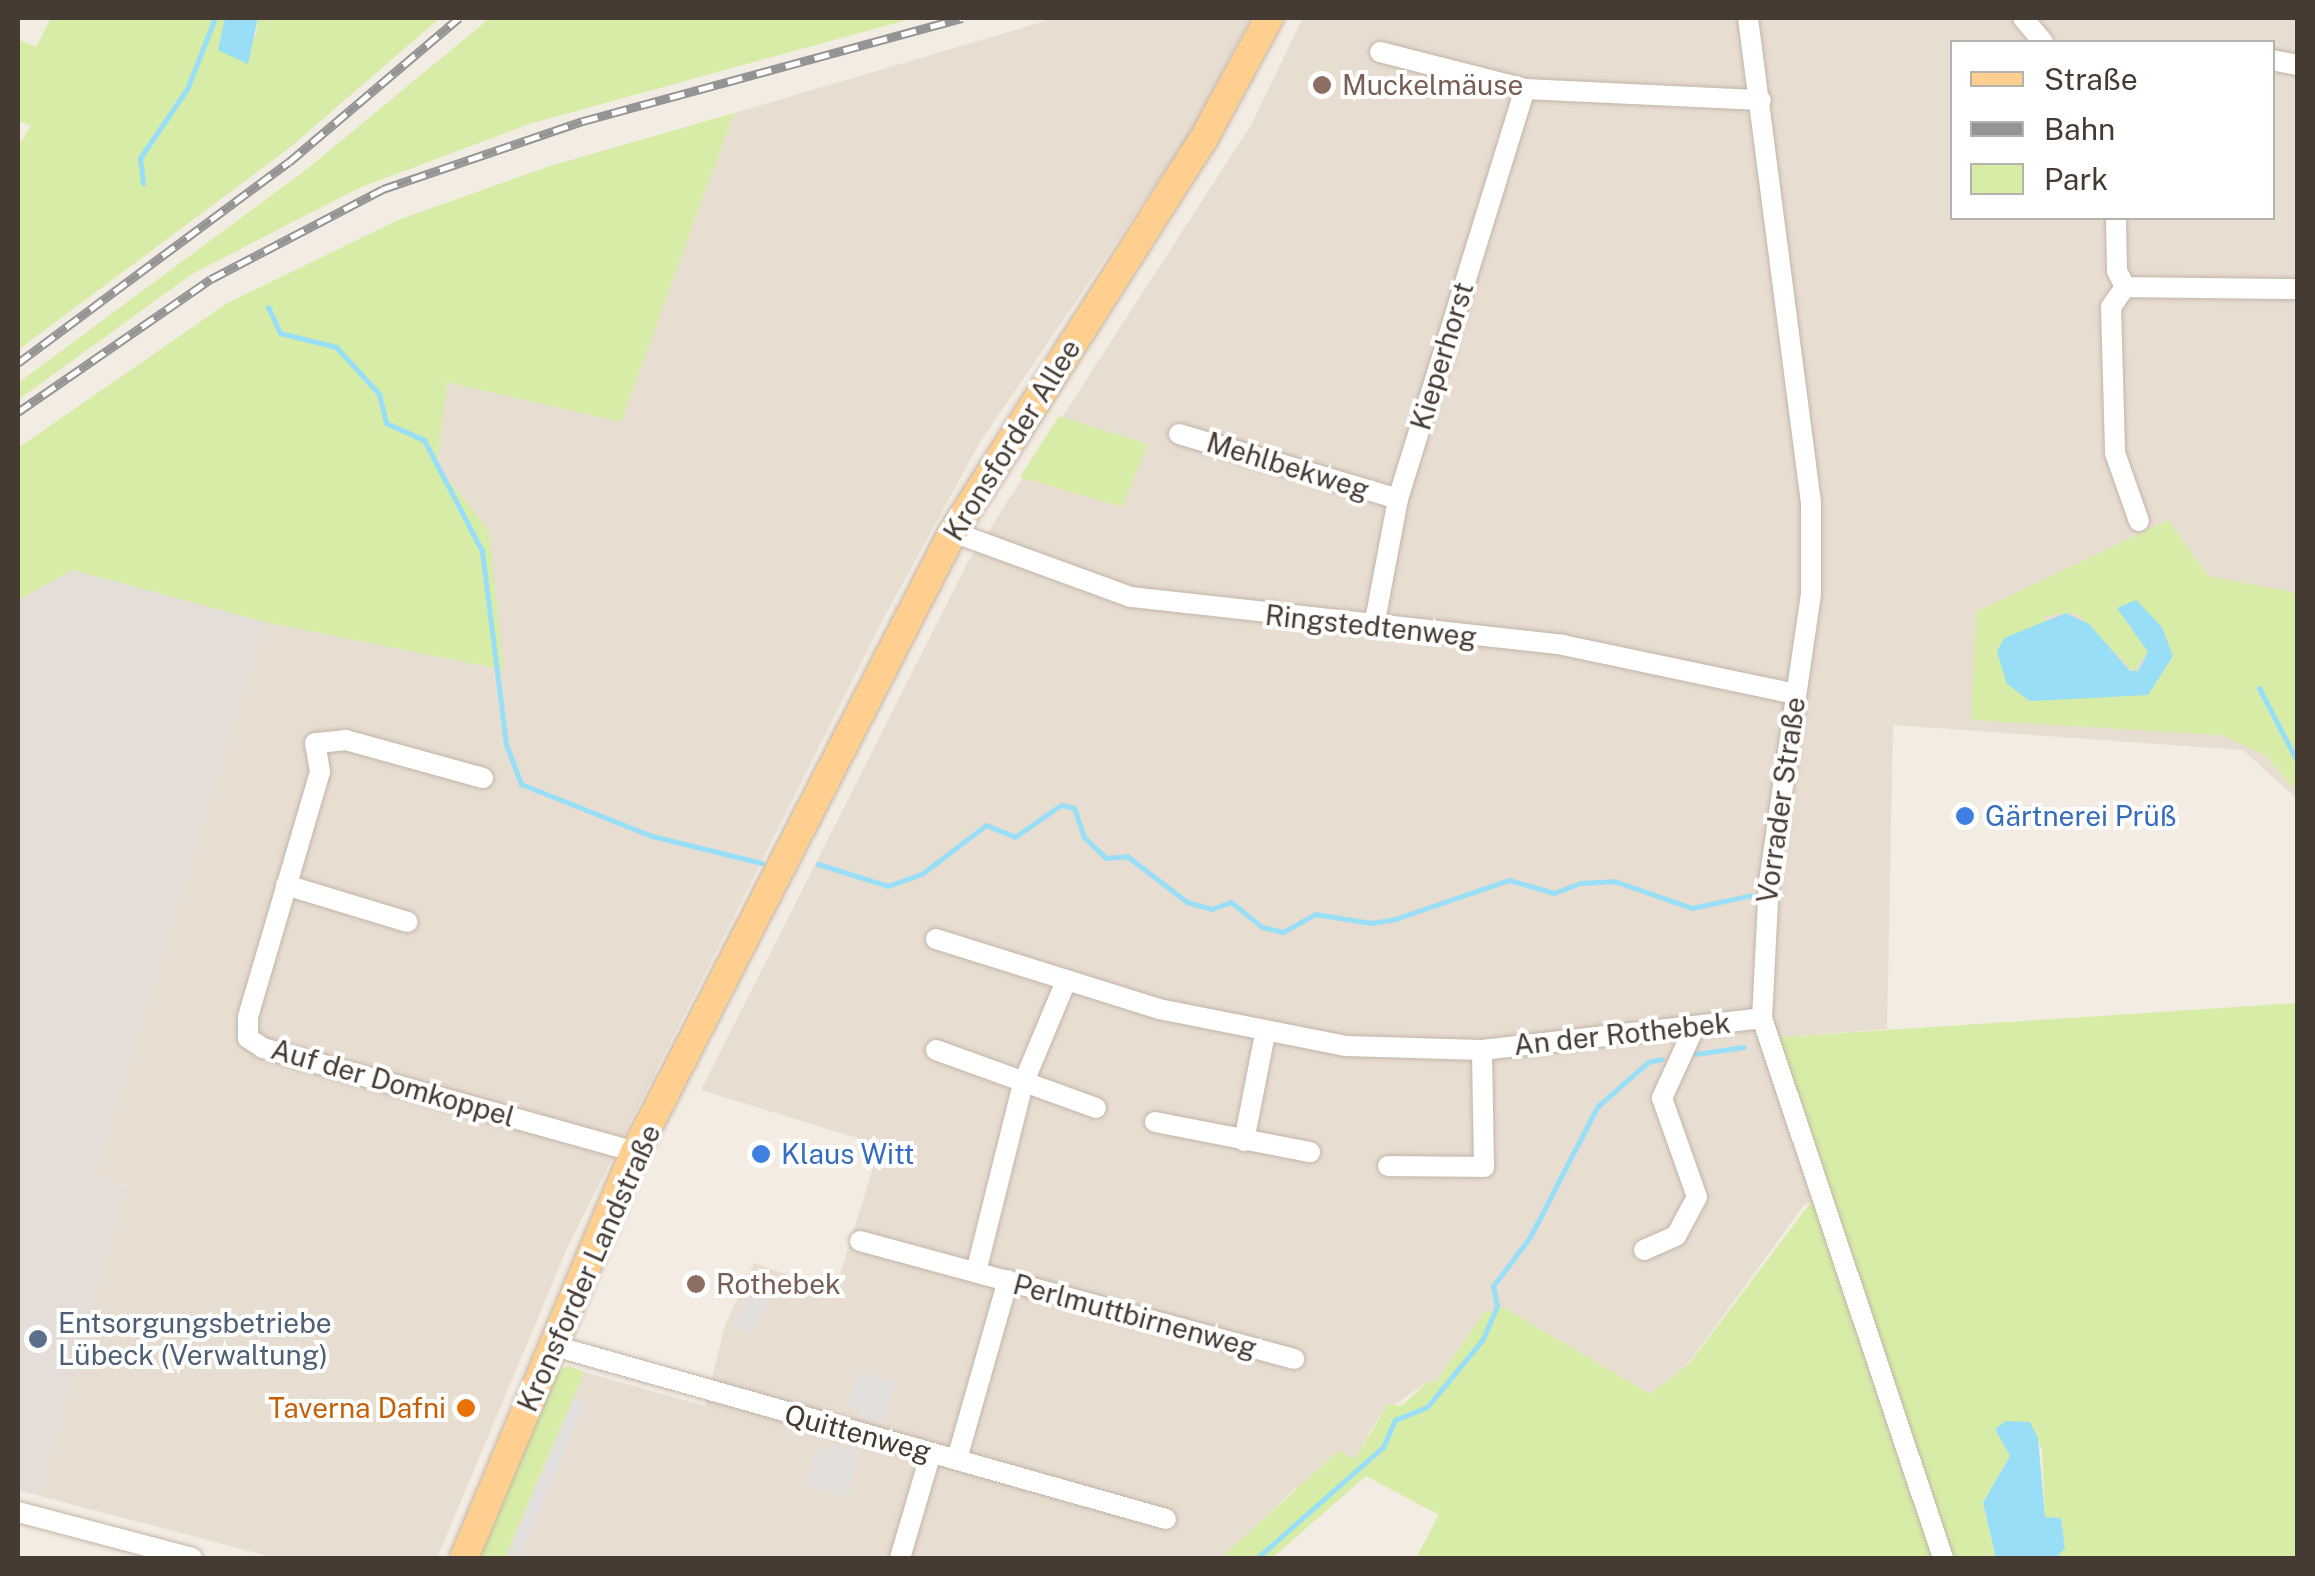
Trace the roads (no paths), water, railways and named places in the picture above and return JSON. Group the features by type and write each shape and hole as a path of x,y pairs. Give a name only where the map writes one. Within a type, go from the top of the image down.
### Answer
{"main road":[{"name":"Kronsforder Allee","path":"780,876 953,532 1203,140 1269,18"},
{"name":"Kronsforder Landstraße","path":"464,1558 635,1152 780,876"}],"street":[{"name":"Vorrader Straße","path":"1748,18 1811,502 1811,594 1762,944 1762,1018 1943,1558"},
{"path":"2023,18 2041,40"},
{"path":"1380,52 1525,89 1761,100"},
{"name":"Kieperhorst","path":"1374,626 1398,498 1525,89"},
{"path":"2116,220 2117,271 2124,288"},
{"path":"2124,288 2298,288"},
{"path":"2124,288 2111,307 2115,453 2139,521"},
{"name":"Mehlbekweg","path":"1178,434 1398,498"},
{"name":"Ringstedtenweg","path":"953,532 1131,596 1564,645 1796,694"},
{"name":"Auf der Domkoppel","path":"483,778 346,740 315,743 320,772 248,1017 248,1038 263,1048 635,1152"},
{"path":"286,885 408,922"},
{"name":"An der Rothebek","path":"936,939 1066,981 1264,1034 1346,1046 1482,1050 1762,1018"},
{"path":"1022,1084 1066,981"},
{"path":"1644,1250 1676,1236 1697,1197 1662,1098 1694,1028"},
{"path":"1244,1141 1264,1034"},
{"path":"936,1050 1096,1108"},
{"name":"An der Rothebek","path":"1388,1166 1484,1166 1482,1050"},
{"name":"Perlmuttbirnenweg","path":"976,1272 1022,1084"},
{"path":"1156,1122 1310,1152"},
{"name":"Perlmuttbirnenweg","path":"860,1241 1294,1359"},
{"path":"957,1459 1008,1280"},
{"name":"Quittenweg","path":"551,1345 1166,1519"},
{"path":"900,1558 931,1453"},
{"path":"18,1512 192,1558"}],"water":[{"path":"225,18 258,18 248,64 218,50"},
{"path":"2136,600 2162,627 2173,656 2148,695 2030,701 2007,684 1997,652 2004,638 2066,613 2089,624 2130,671 2138,671 2148,652 2117,608"},
{"path":"2006,1421 2030,1422 2038,1438 2045,1517 2061,1518 2065,1548 2056,1558 1996,1558 1983,1503 2010,1456 1995,1429"}],"waterway":[{"name":"Rothebek","path":"143,183 140,158 187,89 215,18"},
{"name":"Rothebek","path":"268,307 280,333 336,347 379,394 386,423 424,440 482,551 506,744 521,784 652,836 762,863"},
{"path":"2259,688 2298,763"},
{"name":"Rothebek","path":"818,864 888,886 923,873 986,825 1015,837 1061,805 1074,808 1084,837 1106,858 1127,856 1187,902 1211,909 1231,902 1262,927 1283,932 1315,914 1371,923 1395,919 1509,880 1554,893 1580,883 1614,881 1692,908 1752,895"},
{"path":"1695,1054 1744,1047"},
{"path":"1257,1558 1383,1447 1395,1420 1427,1407 1483,1339 1497,1306 1493,1286 1530,1237 1597,1107 1648,1062 1662,1059"}],"railway":[{"path":"18,363 289,162 459,18"},
{"path":"18,412 211,279 383,189 583,121 962,18"}],"place":[{"name":"Muckelmäuse","path":"1322,85"},
{"name":"Gärtnerei Prüß","path":"1965,816"},
{"name":"Klaus Witt","path":"761,1154"},
{"name":"Rothebek","path":"696,1284"},
{"name":"Entsorgungsbetriebe Lübeck (Verwaltung)","path":"38,1339"},
{"name":"Taverna Dafni","path":"466,1408"}]}
